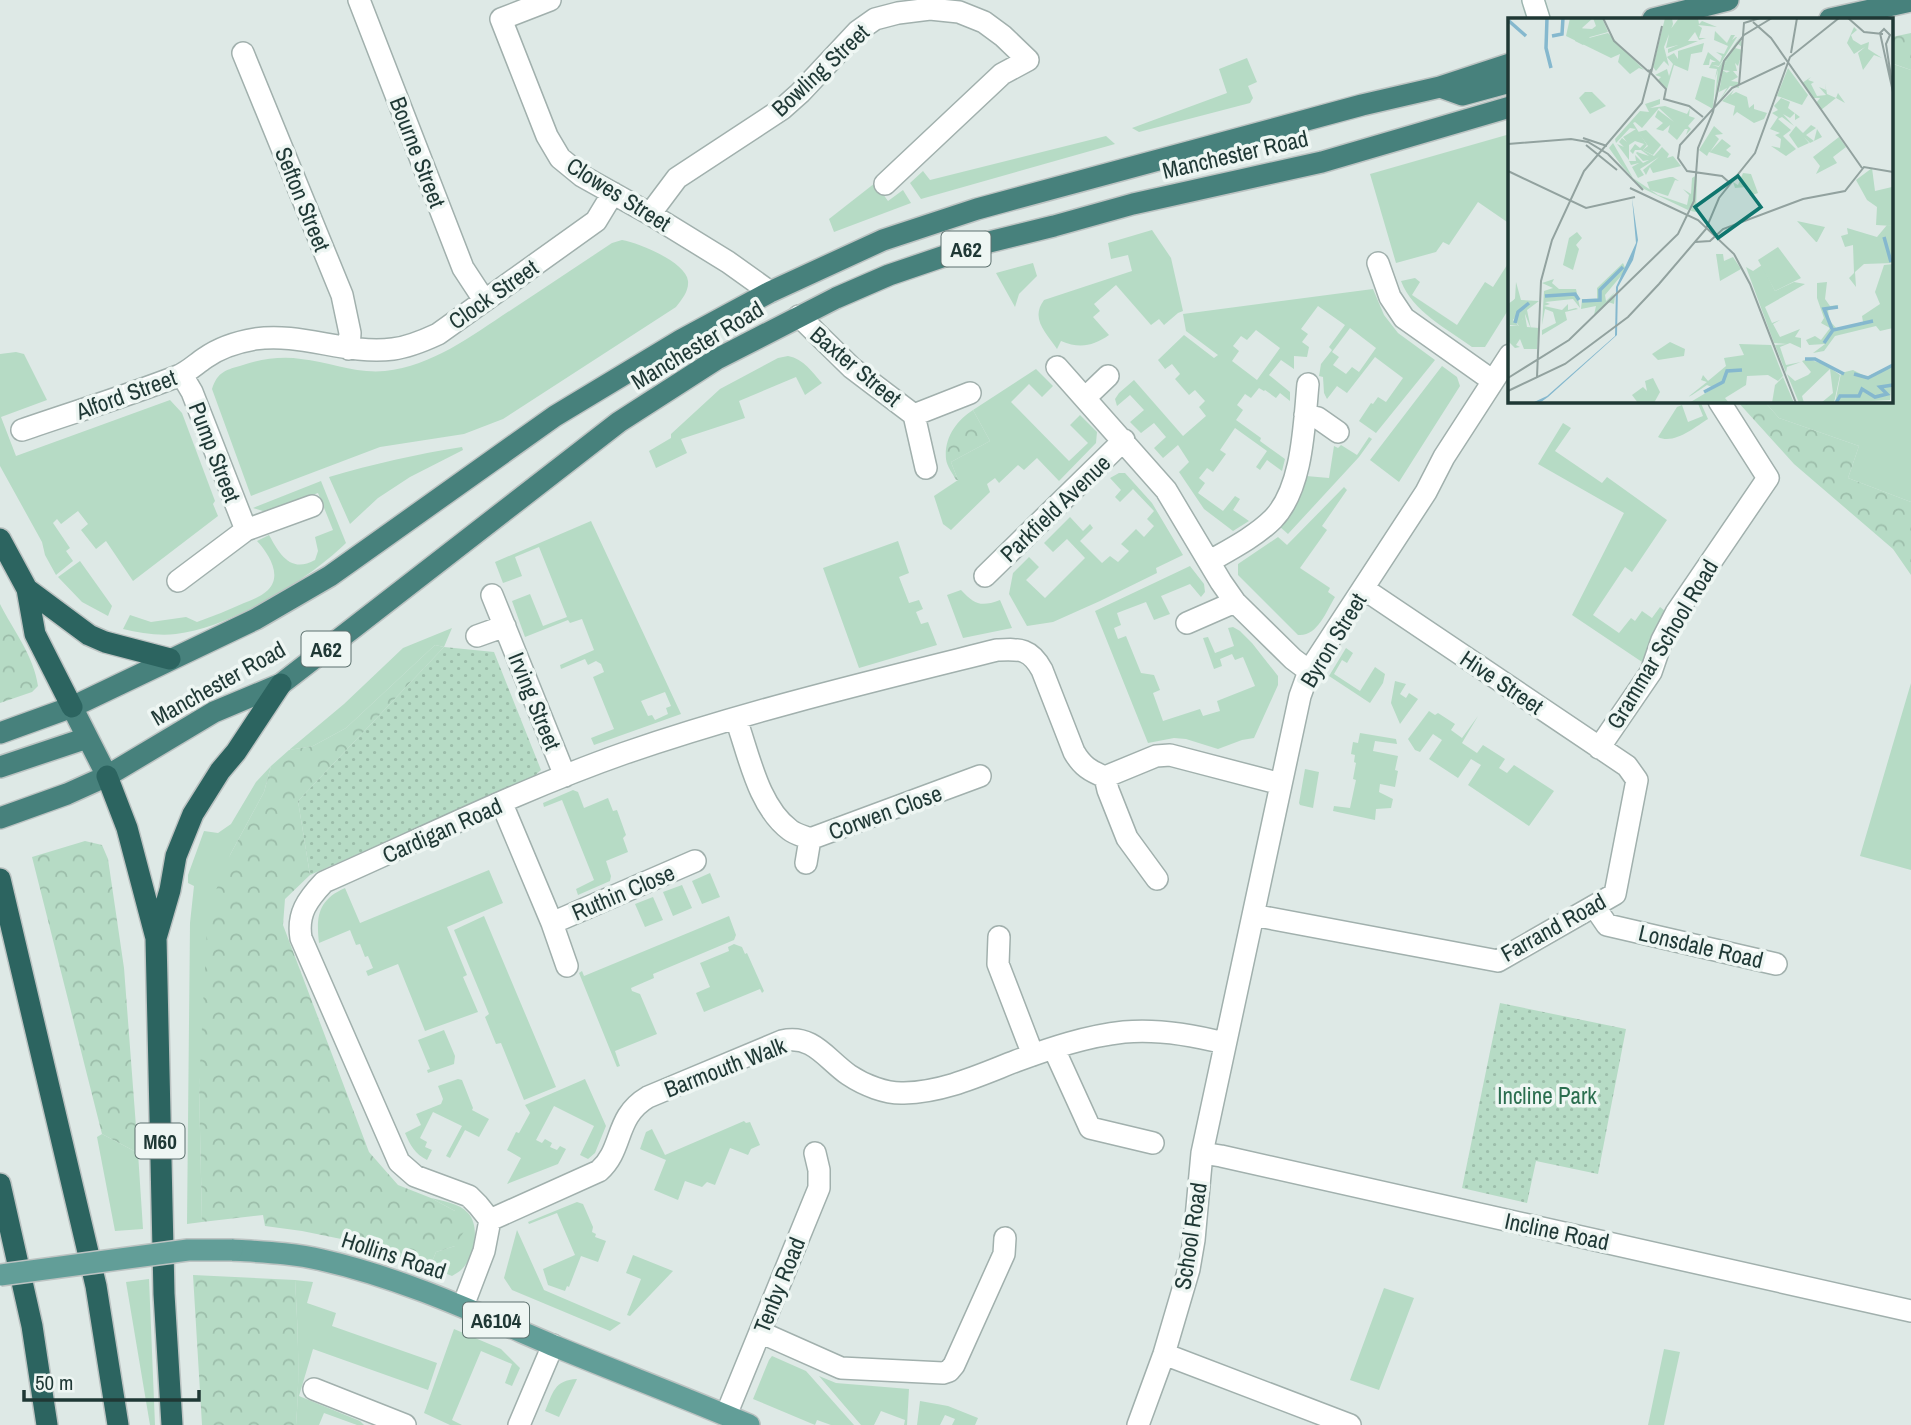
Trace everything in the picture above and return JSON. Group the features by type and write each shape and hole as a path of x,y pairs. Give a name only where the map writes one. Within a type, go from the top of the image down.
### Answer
{"highway":[{"path":"1657,18 1728,0"},
{"path":"1834,18 1911,1"},
{"name":"Manchester Road","path":"9,730 72,707 256,619 330,576 555,416 681,340 770,292 883,240 977,209 1363,105 1440,87 1508,65"},
{"name":"A62","path":"1440,87 1462,95 1508,83"},
{"name":"Manchester Road","path":"0,818 67,794 107,776 214,712 281,684 619,422 717,359 836,298 889,275 976,245 1133,204 1322,162 1508,108"},
{"path":"770,292 799,316"},
{"path":"0,539 27,589 36,634 107,776"},
{"path":"27,589 89,635 105,642 170,659"},
{"name":"A62","path":"176,856 193,814 281,684"},
{"path":"0,767 88,738"},
{"name":"M60","path":"107,776 123,817 156,937 164,1294 172,1425"},
{"name":"M60","path":"156,937 170,891 176,856"},
{"path":"0,880 96,1286 118,1425"},
{"path":"0,1184 32,1326 47,1425"}],"main road":[{"name":"Hollins Road","path":"0,1275 188,1250 232,1250 320,1259 401,1282 463,1306 715,1416 749,1425"}],"street":[{"name":"Bourne Street","path":"359,0 463,268 484,300"},
{"name":"Clowes Street","path":"550,0 501,19 547,136 560,158 582,176 728,262 770,292"},
{"path":"1533,0 1539,18"},
{"name":"Bowling Street","path":"650,214 677,178 782,109 858,31 875,19 930,9 959,12 984,22 1028,60 1002,74 885,184"},
{"name":"Sefton Street","path":"243,53 342,295 350,333 349,349"},
{"name":"Clock Street","path":"349,349 393,349 414,345 438,334 596,221 613,192"},
{"path":"1378,263 1390,297 1404,318 1493,381"},
{"name":"Baxter Street","path":"799,316 852,368 914,415 926,468"},
{"name":"Alford Street","path":"22,430 182,374 207,356 230,345 257,339 303,339 349,349"},
{"name":"Byron Street","path":"1224,1043 1300,696 1309,671 1426,492 1444,457 1508,358"},
{"path":"1057,367 1167,490 1235,602 1293,659 1309,671"},
{"name":"Pump Street","path":"182,374 192,392 246,530"},
{"path":"1085,398 1108,376"},
{"path":"1210,561 1259,530 1282,508 1294,483 1308,384"},
{"name":"Baxter Street","path":"914,415 970,393"},
{"name":"Grammar School Road","path":"1599,748 1651,672 1662,640 1676,613 1768,478 1720,402"},
{"path":"1305,415 1318,418 1338,432"},
{"name":"Parkfield Avenue","path":"985,576 1124,440"},
{"name":"Pump Street","path":"178,581 246,530 312,506"},
{"name":"Hive Street","path":"1364,589 1627,766 1637,779"},
{"name":"Irving Street","path":"492,595 565,776"},
{"path":"1187,623 1235,602"},
{"name":"Irving Street","path":"477,636 505,626"},
{"name":"Cardigan Road","path":"490,1220 469,1196 415,1176 399,1162 308,956 299,926 300,915 324,882 565,776 626,753 790,702 997,650 1018,649 1028,652 1036,659 1081,764 1091,772 1105,777"},
{"name":"Corwen Close","path":"736,719 761,791 771,811 792,832 810,839 980,776"},
{"path":"1157,879 1127,838 1105,777 1156,756 1170,755 1281,784"},
{"name":"Farrand Road","path":"1253,915 1498,961 1615,894 1637,779"},
{"name":"Ruthin Close","path":"502,804 567,966"},
{"path":"806,863 810,839"},
{"name":"Ruthin Close","path":"552,923 695,861"},
{"name":"Lonsdale Road","path":"1594,906 1607,925 1776,964"},
{"path":"999,937 998,964 1033,1055"},
{"name":"Barmouth Walk","path":"490,1220 599,1171 605,1166 628,1114 638,1103 782,1041 801,1040 810,1044 862,1083 901,1094 948,1087 1033,1055 1096,1036 1127,1032 1159,1033 1224,1043"},
{"name":"School Road","path":"1138,1425 1164,1354 1189,1269 1202,1153 1224,1043"},
{"path":"1054,1049 1090,1128 1153,1143"},
{"name":"Tenby Road","path":"715,1416 760,1332 819,1188 819,1170 814,1153"},
{"name":"Incline Road","path":"1202,1153 1911,1311"},
{"path":"463,1306 484,1251 490,1220"},
{"path":"760,1332 841,1367 943,1373 949,1371 954,1366 1004,1254 1005,1238"},
{"path":"524,1424 553,1345"},
{"path":"1164,1354 1350,1425"},
{"path":"314,1390 395,1423"}],"green space":[{"path":"1911,33 1911,70 1894,64 1894,37"},
{"path":"1247,58 1257,82 1248,86 1253,98 1250,103 1139,132 1132,128 1227,93 1219,69"},
{"path":"1894,64 1911,70 1911,502 1848,478 1859,446 1779,418 1765,402 1894,402"},
{"path":"1508,135 1508,223 1478,202 1449,245 1443,242 1436,252 1396,263 1370,174"},
{"path":"1106,136 1115,144 921,199 910,183 923,171 930,180"},
{"path":"875,183 888,201 903,190 911,203 834,232 829,219"},
{"path":"1152,230 1171,258 1183,311 1164,325 1159,319 1151,325 1116,285 1094,304 1100,311 1093,317 1109,335 1086,345 1061,341 1057,349 1039,319 1044,300 1132,271 1128,255 1111,259 1108,243"},
{"path":"622,240 671,260 685,274 687,288 676,307 503,419 464,434 380,447 251,496 212,389 223,372 250,363 279,358 312,360 374,371 420,363 469,338 612,243"},
{"path":"1033,263 1037,276 1019,294 1015,307 996,273"},
{"path":"1508,264 1508,310 1485,347 1472,347 1422,310 1406,292 1401,281 1415,278 1420,282 1412,295 1457,325 1485,282 1493,287"},
{"path":"1373,289 1384,315 1398,333 1435,360 1376,433 1359,421 1378,397 1386,402 1403,378 1375,357 1347,393 1337,386 1327,399 1323,377 1319,376 1321,364 1345,325 1318,306 1301,329 1308,334 1302,342 1309,347 1307,357 1294,356 1294,369 1281,360 1269,375 1290,392 1290,401 1280,393 1276,398 1259,388 1251,398 1245,394 1237,405 1243,410 1236,420 1285,459 1282,471 1267,460 1260,470 1256,467 1267,451 1235,428 1220,450 1226,454 1213,472 1207,468 1199,478 1205,483 1198,493 1223,511 1235,496 1240,499 1233,510 1249,521 1233,531 1204,509 1179,472 1189,462 1178,445 1163,458 1154,448 1166,437 1154,423 1141,433 1130,422 1144,410 1130,395 1117,406 1115,399 1134,380 1183,436 1206,416 1199,407 1205,401 1195,390 1189,395 1175,379 1180,374 1172,364 1165,369 1158,360 1184,335 1214,358 1218,355 1186,331 1183,314","holes":["1350,328 1376,348 1359,372 1352,367 1346,374 1333,365 1339,357 1332,352","1256,330 1280,348 1257,380 1232,361 1239,351 1233,346 1241,336 1247,340"]},
{"path":"0,354 24,354 47,400 1,417 16,456 170,400 182,413 215,501 213,504 218,516 133,581 106,541 96,549 81,530 88,524 78,511 61,524 57,519 53,523 70,548 66,551 73,561 56,575 45,555 42,542 0,466"},
{"path":"788,356 803,363 822,383 805,395 796,377 739,401 745,418 681,439 687,453 656,468 649,451 671,438 671,434 720,389 778,358"},
{"path":"1442,366 1457,377 1460,386 1399,482 1370,460"},
{"path":"1036,369 1053,386 1042,397 1029,384 1011,402 1069,461 1088,443 1070,425 1080,415 1097,432 1096,443 1059,481 1037,458 1024,470 1018,465 999,483 995,478 987,484 990,492 951,530 943,524 934,496 958,480 951,462 990,441 973,410"},
{"path":"1697,402 1700,402 1708,419 1677,437 1658,437 1677,407 1682,405 1688,422 1703,416"},
{"path":"1738,402 1765,402 1779,418 1859,446 1848,478 1911,502 1911,575 1893,549 1794,464"},
{"path":"973,410 990,441 951,462 956,480 947,462 947,444 956,425"},
{"path":"1563,423 1571,428 1555,451 1602,483 1607,477 1667,520 1632,572 1625,567 1593,615 1619,633 1631,618 1635,621 1642,611 1652,618 1660,607 1669,614 1645,664 1572,615 1624,513 1538,464"},
{"path":"1369,437 1372,439 1359,457 1288,534 1279,526 1302,493 1306,476 1329,478 1334,446 1338,448 1341,445 1357,455"},
{"path":"462,447 463,450 410,477 378,498 350,524 329,477 395,460"},
{"path":"1125,473 1152,503 1183,555 1156,568 1157,573 1100,601 1053,622 1027,626 1009,594 1013,573 1029,557 1039,567 1026,580 1045,598 1085,558 1067,539 1053,552 1044,543 1070,517 1083,531 1090,524 1093,528 1080,541 1102,563 1110,556 1118,562 1129,551 1121,544 1136,529 1144,537 1154,526 1147,519 1154,511 1133,489 1120,502 1115,497 1121,490 1110,478"},
{"path":"321,481 346,543 311,572 244,612 197,630 163,635 123,629 130,615 151,622 186,617 197,622 263,594 272,584 274,571 257,541 269,535 286,560 299,565 315,560 318,551 315,537 333,530 318,493 266,512 253,508"},
{"path":"1344,487 1347,490 1322,526 1327,530 1300,568 1330,588 1328,592 1335,597 1316,628 1305,635 1298,635 1238,575 1238,564 1278,537 1287,545"},
{"path":"591,521 681,714 594,745 591,738 614,729 593,677 604,672 601,664 596,661 588,665 585,659 561,669 560,665 594,650 582,619 570,623 568,620 525,637 512,601 530,594 543,626 567,617 539,547 515,557 522,576 503,583 495,562","holes":["665,692 671,706 666,708 668,714 655,720 652,715 648,716 641,701"]},
{"path":"898,541 909,573 899,577 909,603 919,600 923,609 916,612 921,624 928,622 937,645 859,668 823,568"},
{"path":"80,561 112,606 108,616 82,602 58,577"},
{"path":"1190,566 1204,584 1205,592 1201,597 1190,584 1161,596 1170,614 1154,620 1146,602 1117,613 1121,625 1114,628 1118,639 1126,636 1141,673 1154,675 1160,690 1153,693 1163,721 1200,709 1203,716 1220,711 1217,701 1255,686 1243,657 1235,660 1232,654 1220,659 1222,666 1214,669 1203,638 1208,637 1215,653 1234,646 1228,628 1233,627 1252,643 1278,676 1278,685 1254,738 1218,749 1186,739 1174,738 1148,743 1095,611"},
{"path":"961,590 979,603 988,604 1000,600 1012,628 963,638 947,595"},
{"path":"0,604 28,654 38,686 32,692 0,703"},
{"path":"452,628 444,647 435,645 346,728 313,746 289,750 344,704 403,648"},
{"path":"435,645 444,647 298,801 310,875 285,899 283,925 369,1152 398,1185 455,1211 463,1220 465,1230 455,1246 436,1252 430,1267 351,1241 265,1226 263,1215 202,1222 199,1085 208,910 230,855 264,792 271,766 289,750 313,746 346,728"},
{"path":"444,647 494,652 541,770 531,779 310,875 298,801"},
{"path":"1346,648 1353,653 1347,663 1342,660 1334,674 1360,691 1375,667 1385,674 1383,683 1370,703 1329,676"},
{"path":"1395,681 1406,684 1400,694 1406,698 1409,693 1418,699 1400,724 1391,703"},
{"path":"1911,683 1911,870 1860,856"},
{"path":"1429,711 1435,715 1438,713 1455,724 1451,730 1462,738 1478,716 1462,743 1477,753 1483,745 1505,759 1499,768 1507,773 1514,765 1554,791 1529,826 1468,785 1481,765 1471,759 1458,778 1429,759 1442,740 1433,734 1420,752 1415,750 1408,739"},
{"path":"1360,733 1396,739 1397,744 1375,741 1373,751 1398,756 1395,770 1398,771 1395,787 1380,784 1379,792 1393,799 1391,808 1376,809 1375,820 1333,811 1334,806 1350,808 1356,780 1353,779 1355,755 1351,754 1353,742 1358,743"},
{"path":"271,766 264,792 230,855 199,1085 202,1222 187,1224 190,923 194,886 188,883 188,875 204,831 218,833 231,824 256,782"},
{"path":"1305,769 1319,772 1313,808 1299,803"},
{"path":"573,790 578,792 584,808 608,798 613,811 617,810 626,835 623,838 628,852 606,861 610,881 578,895 576,889 594,880 562,800 544,807 543,803"},
{"path":"85,841 102,845 108,859 124,968 138,1153 102,1134 32,857"},
{"path":"489,870 503,903 447,927 467,975 463,977 478,1012 425,1031 398,964 368,976 366,971 373,968 360,944 356,945 350,930 319,943 321,910 329,898 345,888 360,923"},
{"path":"710,873 720,897 702,904 692,881"},
{"path":"682,885 692,908 673,916 663,892"},
{"path":"653,897 663,920 645,927 635,904"},
{"path":"484,916 556,1087 524,1100 501,1043 496,1044 485,1017 489,1014 454,930"},
{"path":"729,916 736,935 734,940 653,974 654,978 631,988 640,994 657,1034 615,1051 620,1066 617,1067 579,973 582,971 584,976"},
{"path":"734,944 747,953 764,991 762,993 760,989 704,1012 696,993 710,987 700,963 729,951 728,947"},
{"name":"Incline Park","path":"1500,1003 1626,1029 1598,1174 1536,1161 1527,1203 1462,1188"},
{"path":"444,1030 455,1056 454,1064 428,1073 427,1070 430,1069 418,1040"},
{"path":"585,1079 606,1126 595,1153 588,1159 580,1155 594,1126 554,1106 536,1140 542,1143 545,1139 552,1143 550,1147 557,1150 560,1146 566,1149 558,1164 507,1184 521,1158 507,1150 530,1113 525,1105"},
{"path":"462,1080 472,1110 489,1119 479,1137 465,1130 450,1158 446,1156 462,1126 433,1112 420,1138 427,1142 425,1147 432,1150 427,1160 413,1149 405,1133 421,1125 416,1114 441,1104 443,1099 438,1086"},
{"path":"744,1121 750,1122 760,1145 751,1149 748,1155 730,1148 715,1185 707,1182 702,1187 685,1181 678,1200 654,1190 666,1160 640,1149 646,1132 652,1129 665,1155"},
{"path":"102,1134 138,1153 143,1229 115,1231 97,1137"},
{"path":"431,1198 460,1207 468,1213 474,1226 474,1242 466,1265 452,1276 430,1267 436,1252 455,1246 455,1211"},
{"path":"577,1202 583,1204 595,1237 606,1241 598,1262 581,1256 565,1291 548,1285 543,1269 575,1255 557,1213 529,1224 528,1222"},
{"path":"517,1230 544,1290 621,1323 610,1331 512,1290 504,1278"},
{"path":"633,1255 673,1271 630,1316 627,1315 641,1279 626,1273"},
{"path":"193,1275 295,1280 298,1353 296,1425 202,1425"},
{"path":"149,1279 155,1425 150,1425 126,1282"},
{"path":"295,1280 313,1282 307,1303 336,1313 332,1326 437,1363 428,1390 313,1349 299,1396 364,1425 324,1413 319,1425 296,1425 298,1352"},
{"path":"1384,1288 1414,1298 1379,1390 1350,1380"},
{"path":"454,1329 501,1349 520,1368 512,1386 505,1383 512,1364 481,1351 452,1420 462,1425 450,1425 424,1413"},
{"path":"1664,1349 1680,1352 1664,1425 1648,1425"},
{"path":"772,1356 806,1371 854,1425 831,1425 817,1420 815,1425 753,1399"},
{"path":"819,1376 836,1383 909,1389 907,1425 904,1425 905,1420 881,1411 874,1425 861,1425"},
{"path":"577,1379 559,1417 545,1411 559,1385"},
{"path":"920,1401 948,1406 978,1418 975,1425 952,1425 955,1419 945,1415 940,1425 917,1425"}]}
